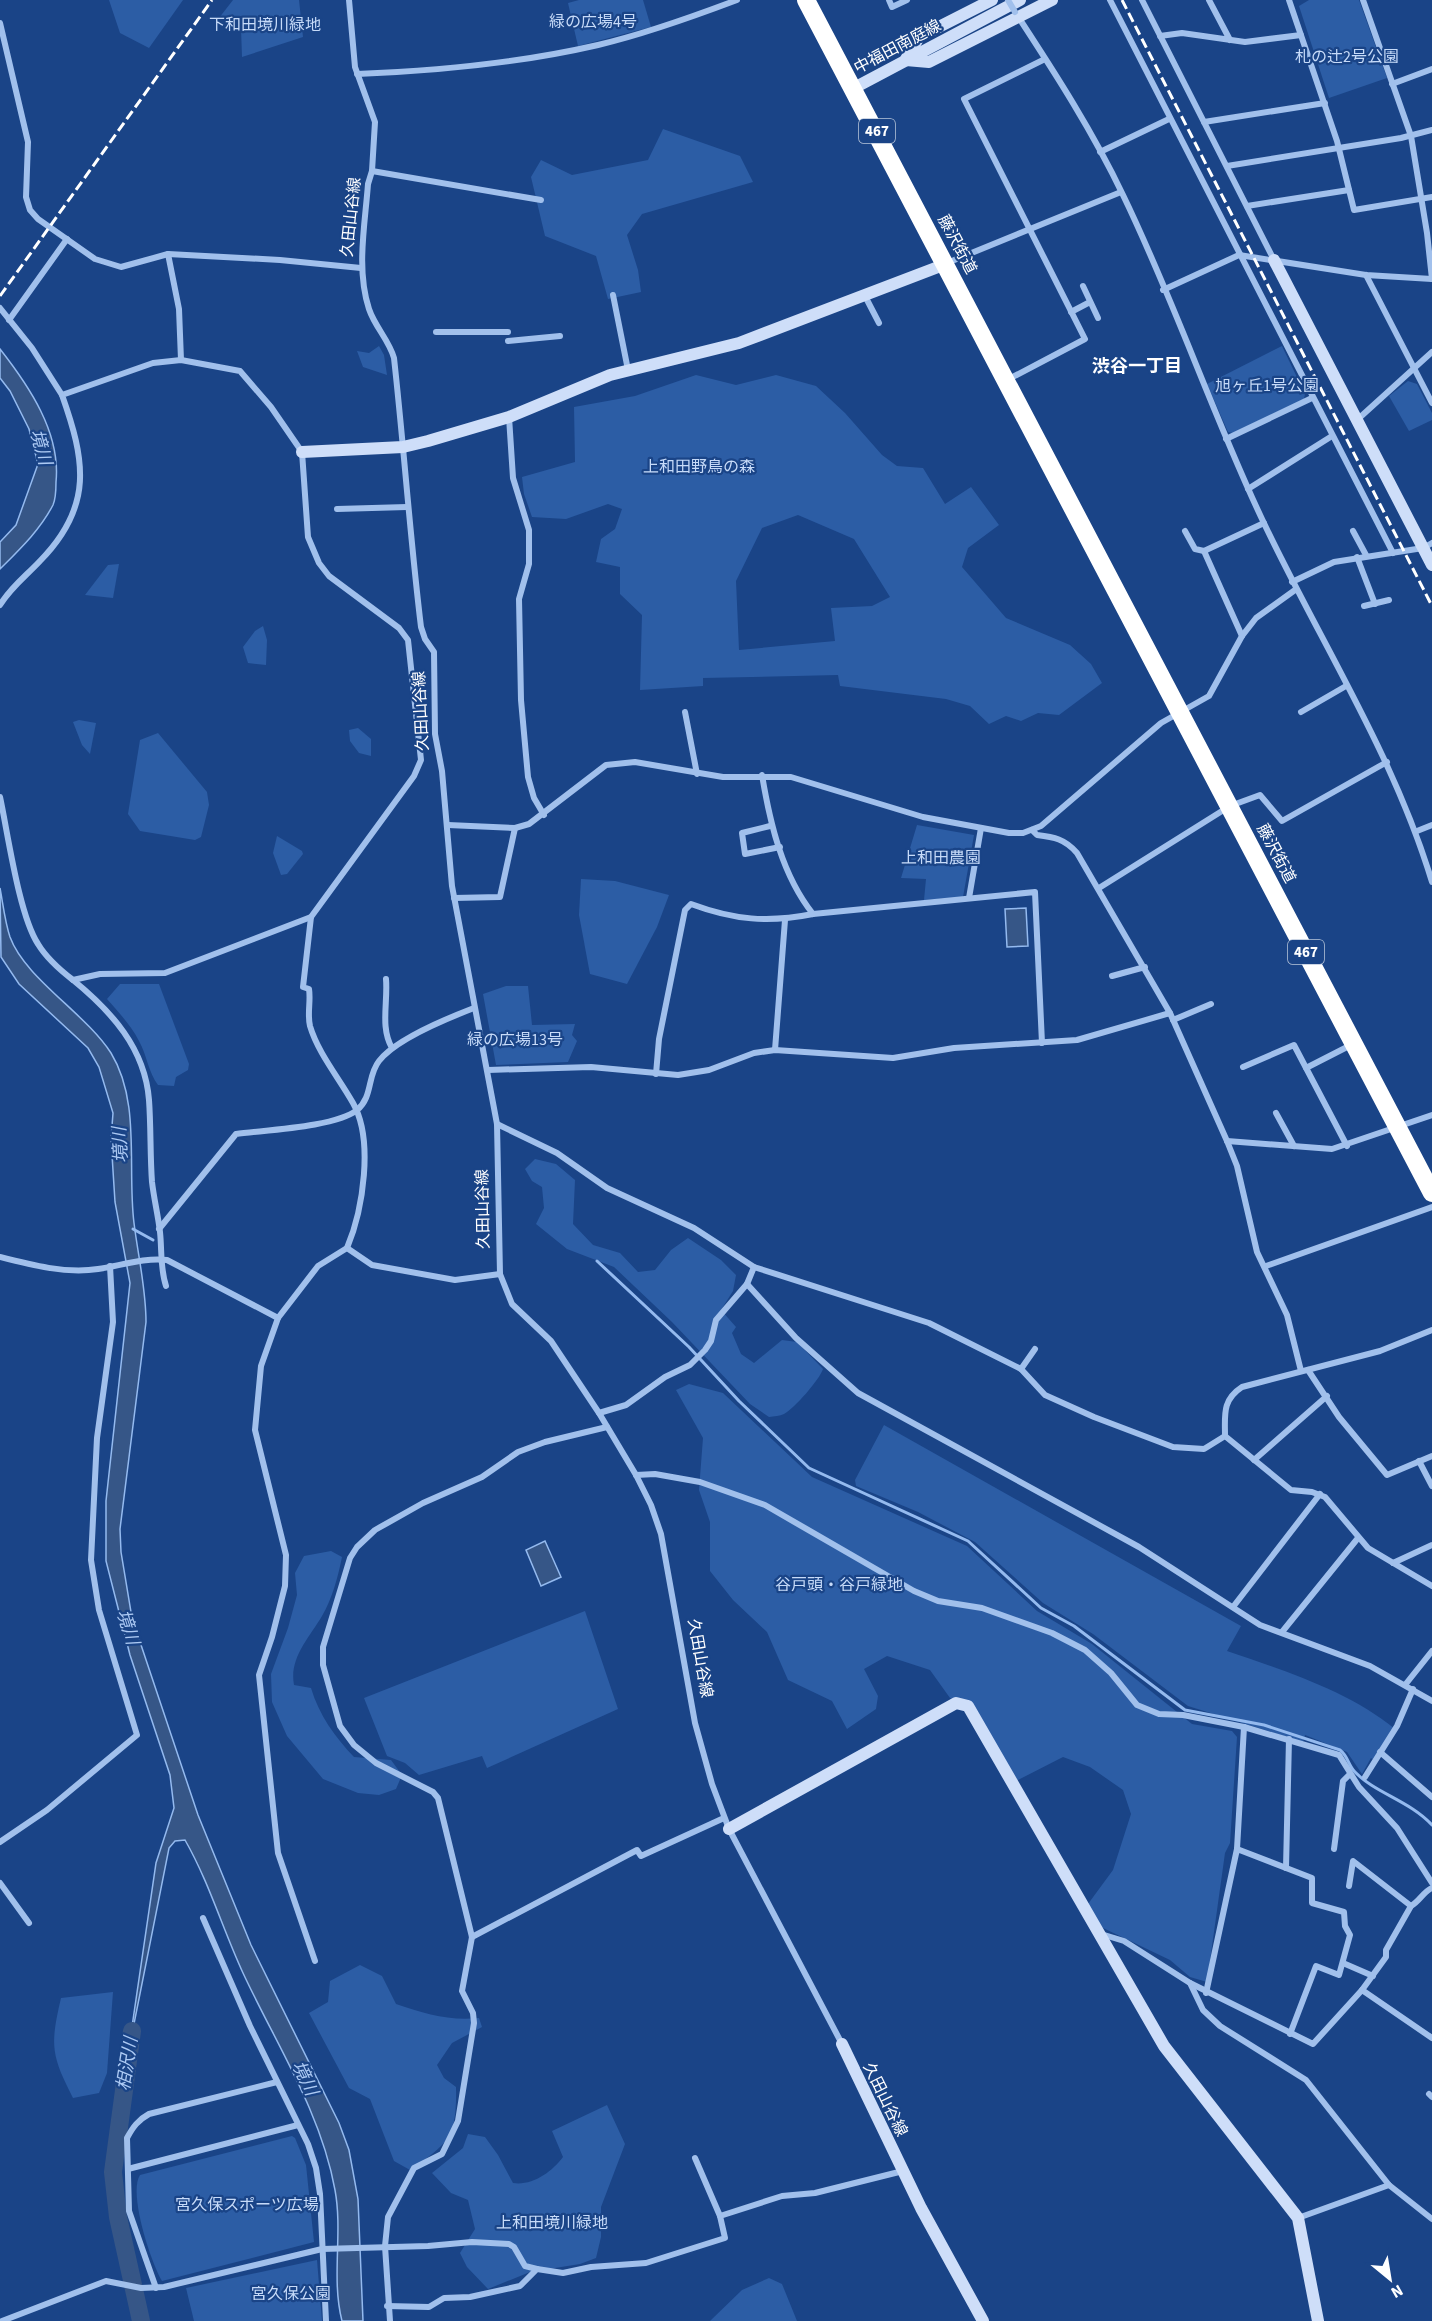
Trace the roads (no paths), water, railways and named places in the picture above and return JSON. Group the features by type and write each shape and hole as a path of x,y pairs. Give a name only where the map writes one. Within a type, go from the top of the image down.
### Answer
{"highway":[{"name":"藤沢街道","path":"806,0 1432,1192"}],"street":[{"name":"久田山谷線","path":"349,0 357,74 375,122 362,268 370,311 391,347 394,358 407,507 422,634 434,652 435,734 448,825 454,898 488,1070 496,1124 500,1274 512,1304 551,1341 599,1413 651,1505 662,1534 695,1723 727,1823 842,2044 903,2172 983,2321"},
{"path":"357,74 434,70 575,50 626,38 737,0"},
{"path":"889,0 892,7 907,0"},
{"path":"992,0 919,37 905,60 929,62 1017,14 1052,0"},
{"path":"1008,0 1045,58 1122,192 1248,489 1295,590 1387,762 1417,831 1432,882"},
{"name":"中福田南庭線","path":"854,88 1020,0"},
{"path":"1110,0 1393,553"},
{"path":"1142,0 1356,420 1428,545 1432,565"},
{"path":"1209,0 1230,40"},
{"path":"1289,0 1338,141 1337,148 1354,210 1432,197"},
{"path":"1163,290 1239,255 1366,275 1432,279 1422,198 1411,136 1363,0"},
{"path":"0,23 28,142 26,197 30,210 38,219 95,259 121,267 168,254 280,260 362,268"},
{"path":"1160,36 1182,33 1245,42 1301,35"},
{"path":"1006,380 1085,339 964,99 1045,58"},
{"path":"0,67 9,66"},
{"path":"1392,84 1432,69"},
{"path":"1204,122 1325,104"},
{"path":"1100,152 1169,119"},
{"path":"1227,166 1411,136 1432,130"},
{"path":"372,171 541,200"},
{"path":"1247,206 1349,190"},
{"path":"302,452 403,447 509,417 576,387 628,370 739,344 866,296 1122,192"},
{"path":"9,320 67,239"},
{"path":"168,254 179,309 181,360"},
{"path":"1366,275 1432,403"},
{"path":"1083,286 1098,318"},
{"path":"613,295 628,370"},
{"path":"866,296 879,322"},
{"path":"1071,312 1090,302"},
{"path":"0,308 33,348 62,395 80,449 81,467 76,502 63,532 53,546 8,592 0,605"},
{"path":"436,332 508,332"},
{"path":"508,342 560,336"},
{"path":"1356,420 1432,352"},
{"path":"62,395 153,363 181,360 230,367 240,371 271,407 302,452 308,537 319,563 329,576 392,622 408,640 421,760 414,776 311,917 303,987 309,989 310,993 309,1020 315,1038 357,1110 363,1144 358,1221 348,1248 318,1266 278,1318 261,1366 255,1409 255,1430 286,1555 287,1570 272,1637 259,1675 278,1853 315,1960"},
{"path":"1226,440 1312,398"},
{"path":"509,417 513,478 529,530 529,564 519,599 521,700 528,777 534,798 544,815"},
{"path":"1248,489 1332,436"},
{"path":"338,509 407,507"},
{"path":"1185,531 1195,549 1203,551 1264,523"},
{"path":"1353,531 1366,555"},
{"path":"1292,582 1334,562 1428,545"},
{"path":"1203,551 1242,636"},
{"path":"1357,557 1375,603"},
{"path":"448,825 515,828 529,824 544,815 606,765 634,762 723,777 762,775 791,777 923,818 1009,833 1032,830 1041,826 1161,723 1209,696 1242,636 1256,618 1295,590"},
{"path":"1364,606 1389,600"},
{"path":"1301,712 1346,686"},
{"path":"685,712 697,774"},
{"path":"1099,888 1230,806 1260,795 1282,821 1387,762"},
{"path":"762,775 770,826 793,882 813,914"},
{"path":"0,797 30,927 37,943 48,958 113,1015 126,1033 143,1070 149,1098 152,1181 159,1229 158,1259 166,1286"},
{"path":"1417,831 1432,825"},
{"path":"770,826 742,833 745,854 780,847"},
{"path":"454,898 500,897 515,828"},
{"path":"969,898 981,828"},
{"path":"1032,830 1036,835 1055,837 1069,843 1099,888 1113,917 1132,942 1170,1013 1237,1166 1257,1252 1266,1266 1287,1315 1304,1370 1327,1396 1340,1417 1387,1475 1432,1456"},
{"path":"656,1074 659,1039 685,910 691,904 722,915 785,920 813,914 1035,892 1042,1043"},
{"path":"74,980 100,974 165,973 311,917"},
{"path":"775,1050 785,920"},
{"path":"1112,976 1144,967"},
{"path":"386,979 388,995 384,1021 392,1048"},
{"path":"1173,1020 1211,1004"},
{"path":"159,1229 236,1134 314,1124 357,1110 369,1094 378,1062 392,1048 474,1008"},
{"path":"488,1070 591,1067 678,1075 709,1070 754,1053 775,1050 893,1058 954,1048 1077,1040 1170,1013"},
{"path":"1306,1068 1354,1043"},
{"path":"1243,1067 1294,1045 1347,1146"},
{"path":"1276,1113 1294,1146"},
{"path":"1227,1141 1332,1149 1347,1146 1432,1115"},
{"path":"496,1124 557,1152 607,1188 694,1228 754,1267 929,1323 1021,1369 1045,1395 1173,1447 1204,1449 1225,1436"},
{"path":"1266,1266 1432,1207"},
{"path":"348,1248 372,1265 455,1280 500,1274"},
{"path":"0,1257 69,1270 111,1267 158,1259 188,1269 278,1318"},
{"path":"0,1842 47,1810 137,1735 99,1610 91,1560 97,1438 113,1322 111,1267"},
{"path":"599,1413 626,1405 664,1377 690,1365 711,1341 716,1320 747,1284 754,1267"},
{"path":"747,1284 796,1338 858,1393 1139,1547 1260,1625 1370,1666 1432,1701"},
{"path":"1225,1436 1225,1408 1228,1398 1242,1387 1380,1351 1432,1330"},
{"path":"1021,1369 1035,1349"},
{"path":"1254,1460 1327,1396"},
{"path":"390,2321 387,2306 388,2217 414,2168 442,2154 458,2121 474,2023 473,2013 462,1991 472,1937 438,1798 433,1792 375,1763 354,1745 340,1726 323,1665 327,1630 350,1558 357,1546 375,1530 423,1503 482,1477 518,1452 545,1442 607,1427"},
{"path":"1225,1436 1291,1490 1320,1494 1368,1548 1432,1586"},
{"path":"1419,1461 1432,1486"},
{"path":"636,1475 655,1474 700,1482 765,1505 914,1591 938,1601 982,1608 1052,1633 1085,1650 1111,1673 1137,1706 1159,1714 1183,1715 1244,1727 1338,1755 1359,1787 1397,1828 1432,1885 1418,1902 1411,1906 1386,1950 1386,1957 1373,1976 1313,2044 1206,1993 1124,1941 1099,1933"},
{"path":"1233,1607 1320,1494"},
{"path":"1282,1632 1358,1538"},
{"path":"1393,1563 1432,1545"},
{"path":"1405,1685 1432,1651"},
{"path":"1359,1787 1397,1726 1413,1689"},
{"path":"472,1937 637,1850 640,1856 727,1823 956,1703 963,1703 968,1706 1164,2046 1298,2218 1318,2321"},
{"path":"1206,1993 1238,1848 1244,1727"},
{"path":"1286,1868 1289,1739"},
{"path":"1380,1752 1432,1797"},
{"path":"1334,1849 1343,1782 1350,1774"},
{"path":"1238,1848 1312,1878 1312,1903 1344,1912 1345,1926 1350,1935 1339,1975 1316,1966 1290,2034"},
{"path":"1349,1886 1353,1861 1411,1906"},
{"path":"0,1883 29,1923"},
{"path":"203,1918 277,2082 309,2144 320,2194 326,2321"},
{"path":"1343,1963 1373,1976"},
{"path":"1190,1983 1203,2010 1220,2026 1273,2058 1316,2090 1334,2119 1389,2185 1432,2219"},
{"path":"1362,1990 1432,2038"},
{"path":"156,2288 129,2211 127,2138 139,2119 149,2114 277,2082"},
{"path":"128,2169 298,2125"},
{"path":"2,2321 106,2281 141,2288 156,2288 324,2249 472,2242 509,2244 514,2247 525,2266 563,2273 591,2267 646,2263 725,2238 720,2216 695,2158"},
{"path":"720,2216 782,2196 815,2193 903,2172"},
{"path":"1298,2218 1389,2185"},
{"path":"387,2306 429,2307 444,2298 470,2297 520,2286 537,2269"}],"water":[{"name":"境川","path":"0,349 32,394 48,428 56,464 56,493 53,505 36,531 0,569 0,542 16,525 38,464 29,429 10,391 0,378"},
{"name":"境川","path":"0,888 8,931 18,952 28,967 100,1038 111,1053 126,1092 130,1114 132,1202 146,1309 120,1529 121,1552 132,1618 198,1815 251,1945 339,2123 349,2150 358,2199 363,2321 342,2321 337,2288 337,2206 328,2161 319,2133 296,2079 243,1973 201,1872 185,1840 175,1841 169,1848 128,2054 156,1863 174,1808 170,1775 130,1655 106,1561 106,1501 130,1283 115,1202 111,1139 113,1113 99,1067 88,1048 19,984 1,957"},
{"path":"1026,908 1028,946 1007,947 1005,909"},
{"path":"545,1541 561,1577 541,1586 526,1550"}],"waterway":[{"path":"133,1229 153,1240"},
{"path":"597,1261 689,1347 739,1401 809,1468 968,1541 1041,1608 1074,1626 1185,1710 1264,1725 1340,1750 1363,1779 1414,1810 1432,1825"},
{"name":"相沢川","path":"132,2031 113,2172 118,2217 141,2321"}],"railway":[{"path":"0,296 212,0"},
{"path":"1122,0 1432,606"}],"district":[{"name":"渋谷一丁目","path":"1137,366"}],"park label":[{"name":"緑の広場4号","path":"593,21"},
{"name":"下和田境川緑地","path":"265,24"},
{"name":"札の辻2号公園","path":"1347,56"},
{"name":"旭ヶ丘1号公園","path":"1267,385"},
{"name":"上和田野鳥の森","path":"699,466"},
{"name":"上和田農園","path":"941,857"},
{"name":"緑の広場13号","path":"515,1039"},
{"name":"谷戸頭・谷戸緑地","path":"839,1584"},
{"name":"宮久保スポーツ広場","path":"247,2204"},
{"name":"上和田境川緑地","path":"552,2222"},
{"name":"宮久保公園","path":"291,2293"}]}
